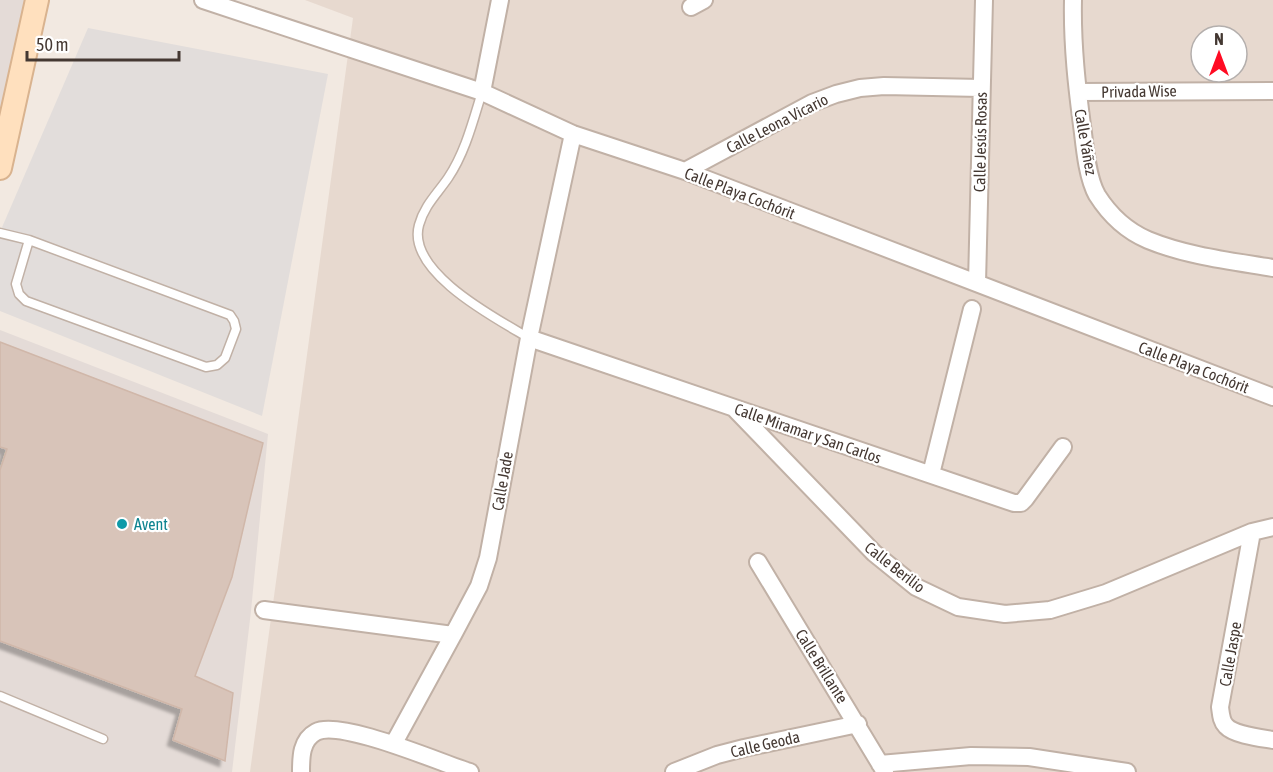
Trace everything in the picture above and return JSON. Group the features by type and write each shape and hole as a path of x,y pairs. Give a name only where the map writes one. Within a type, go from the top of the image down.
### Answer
{"street":[{"path":"0,168 37,0"},
{"name":"Calle Playa Cochórit","path":"203,0 482,92 573,134 685,171 1273,397"},
{"path":"482,92 500,0"},
{"name":"Calle Jesús Rosas","path":"978,283 984,0"},
{"name":"Calle Yáñez","path":"1073,0 1078,92 1086,157 1096,193 1118,222 1146,240 1194,254 1273,268"},
{"name":"Calle Leona Vicario","path":"685,171 812,103 836,94 884,86 981,88"},
{"name":"Privada Wise","path":"1078,92 1273,91"},
{"name":"Calle Jade","path":"393,743 479,586 488,558 529,338 573,134"},
{"path":"931,474 972,309"},
{"name":"Calle Miramar y San Carlos","path":"529,338 1014,503 1021,503 1025,499 1063,447"},
{"name":"Calle Berilio","path":"734,408 874,553 916,587 958,607 1005,615 1050,610 1106,593 1252,532 1273,527"},
{"name":"Calle Jaspe","path":"1252,532 1220,707 1226,726 1234,731 1273,740"},
{"name":"Calle Brillante","path":"758,562 858,724 882,768"},
{"path":"264,610 453,635"},
{"name":"Calle Geoda","path":"674,772 717,755 858,724"},
{"path":"301,772 303,748 308,738 327,728 393,743 470,772"},
{"path":"882,768 971,756 1029,757 1127,772"}],"lane":[{"path":"482,92 471,129 459,157 448,178 432,197 418,227 419,241 430,267 451,287 473,304 529,338"},
{"path":"0,233 29,240 230,315 236,329 225,358 217,365 206,367 26,301 19,294 16,284 29,240"},
{"path":"0,696 103,739"}],"shaded area":[{"path":"0,0 26,0 0,113"},
{"path":"305,0 1273,0 1273,772 250,772 353,18"},
{"path":"88,28 328,74 262,416 0,311 0,232"},
{"name":"Avent","path":"0,330 268,434 251,611 232,772 0,772"}],"building":[{"name":"Avent","path":"0,342 263,443 232,577 195,676 233,693 225,761 173,740 182,709 0,641 0,470 7,449 0,447"}],"place":[{"name":"Avent","path":"122,524"}]}
